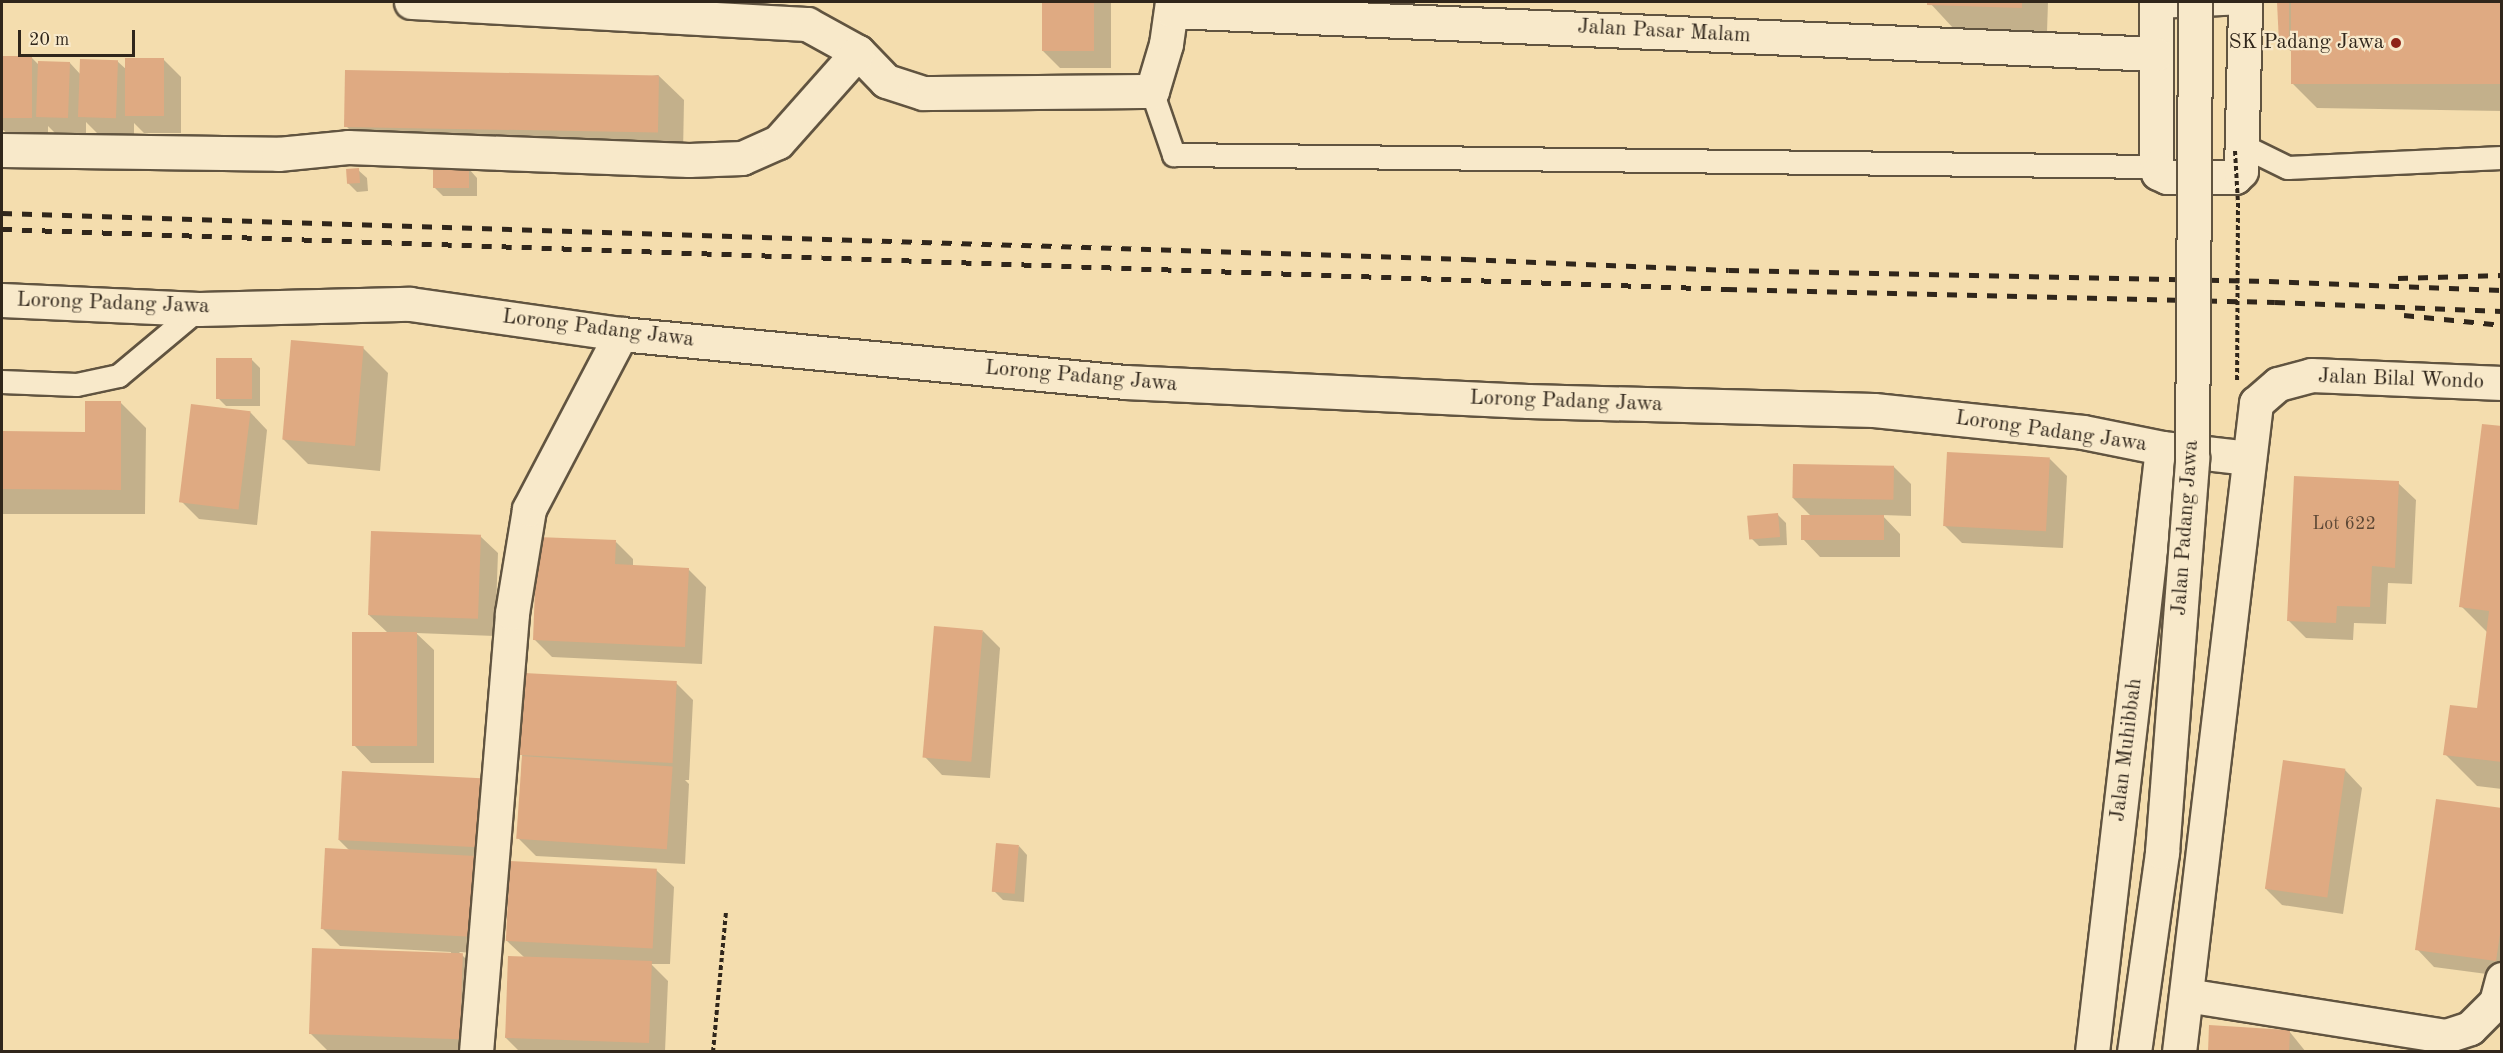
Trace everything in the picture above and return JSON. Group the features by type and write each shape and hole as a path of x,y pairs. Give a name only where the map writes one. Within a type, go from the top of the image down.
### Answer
{"street":[{"path":"411,2 807,24 858,52 886,81 923,93 1152,92 1172,6"},
{"name":"Jalan Padang Jawa","path":"2134,1052 2162,852 2192,458 2195,2"},
{"path":"2156,4 2156,167 2158,173 2167,177 2235,177 2241,171 2239,149 2245,2"},
{"name":"Jalan Pasar Malam","path":"1172,6 2156,54"},
{"path":"2,150 278,154 348,147 689,160 742,158 778,142 858,52"},
{"name":"Lorong Padang Jawa","path":"2,300 199,309 410,304 621,334 1125,382 1528,401 1874,410 2083,432 2162,448 2248,458"},
{"path":"476,1052 512,613 530,509 621,334"},
{"name":"Jalan Bilal Wondo","path":"2248,458 2256,403 2278,384 2311,375 2502,383"},
{"name":"Jalan Muhibbah","path":"2092,1052 2162,448"},
{"path":"2179,1052 2248,458"},
{"path":"2186,995 2446,1036 2470,1028 2496,1002 2502,979"}],"lane":[{"path":"2156,4 2245,2"},
{"path":"1152,92 1174,155 2156,167"},
{"path":"2239,149 2288,168 2502,158"},
{"path":"2,382 77,385 119,376 199,309"}],"path":[{"path":"2237,381 2239,149"},
{"path":"713,1052 726,913"}],"building":[{"path":"1042,2 1094,2 1094,51 1042,51"},
{"path":"1927,2 2022,2 2022,8 1927,5"},
{"path":"2277,2 2289,2 2289,45 2279,43"},
{"name":"SK Padang Jawa","path":"2291,2 2502,2 2502,84 2291,84"},
{"path":"2,56 32,56 32,118 2,118"},
{"path":"125,58 164,58 164,116 125,116"},
{"path":"80,59 118,60 116,118 78,117"},
{"path":"38,61 70,62 68,118 36,117"},
{"path":"345,70 659,75 658,132 344,127"},
{"path":"359,168 360,183 347,184 346,169"},
{"path":"433,168 469,168 469,188 433,188"},
{"path":"291,340 364,346 355,446 282,440"},
{"path":"216,358 252,358 252,399 216,399"},
{"path":"85,401 121,401 121,490 2,489 2,431 85,432"},
{"path":"191,404 251,411 238,510 179,502"},
{"path":"2482,424 2502,426 2502,762 2443,755 2450,705 2477,708 2489,611 2459,607"},
{"path":"1947,452 2050,457 2046,531 1943,526"},
{"path":"1793,464 1894,466 1893,500 1792,498"},
{"path":"2294,476 2399,481 2395,568 2372,566 2370,607 2337,606 2336,623 2287,621"},
{"path":"1778,513 1780,537 1749,540 1747,516"},
{"path":"1801,515 1884,515 1884,540 1801,540"},
{"path":"371,531 481,535 478,619 368,615"},
{"path":"537,537 616,540 615,564 689,568 685,647 533,640"},
{"path":"934,626 983,630 971,762 922,757"},
{"path":"352,632 417,632 417,746 352,746"},
{"path":"524,673 677,681 672,763 520,755"},
{"path":"522,756 673,767 667,849 516,839"},
{"path":"2283,760 2345,769 2327,898 2265,889"},
{"path":"342,771 486,779 482,847 338,840"},
{"path":"2436,799 2502,808 2502,921 2496,961 2415,950"},
{"path":"996,843 1019,845 1015,894 992,892"},
{"path":"325,848 476,856 472,937 321,929"},
{"path":"510,861 657,869 653,949 506,941"},
{"path":"312,948 463,953 460,1039 309,1034"},
{"path":"508,956 652,961 649,1043 505,1038"},
{"path":"2209,1025 2290,1030 2289,1052 2208,1052"}],"railway":[{"path":"2,213 1466,259 1729,270 2269,281 2502,290"},
{"path":"2,229 1727,289 2275,302 2502,311"},
{"path":"2398,278 2502,275"},
{"path":"2404,315 2502,325"}],"place":[{"name":"SK Padang Jawa","path":"2396,43"}]}
